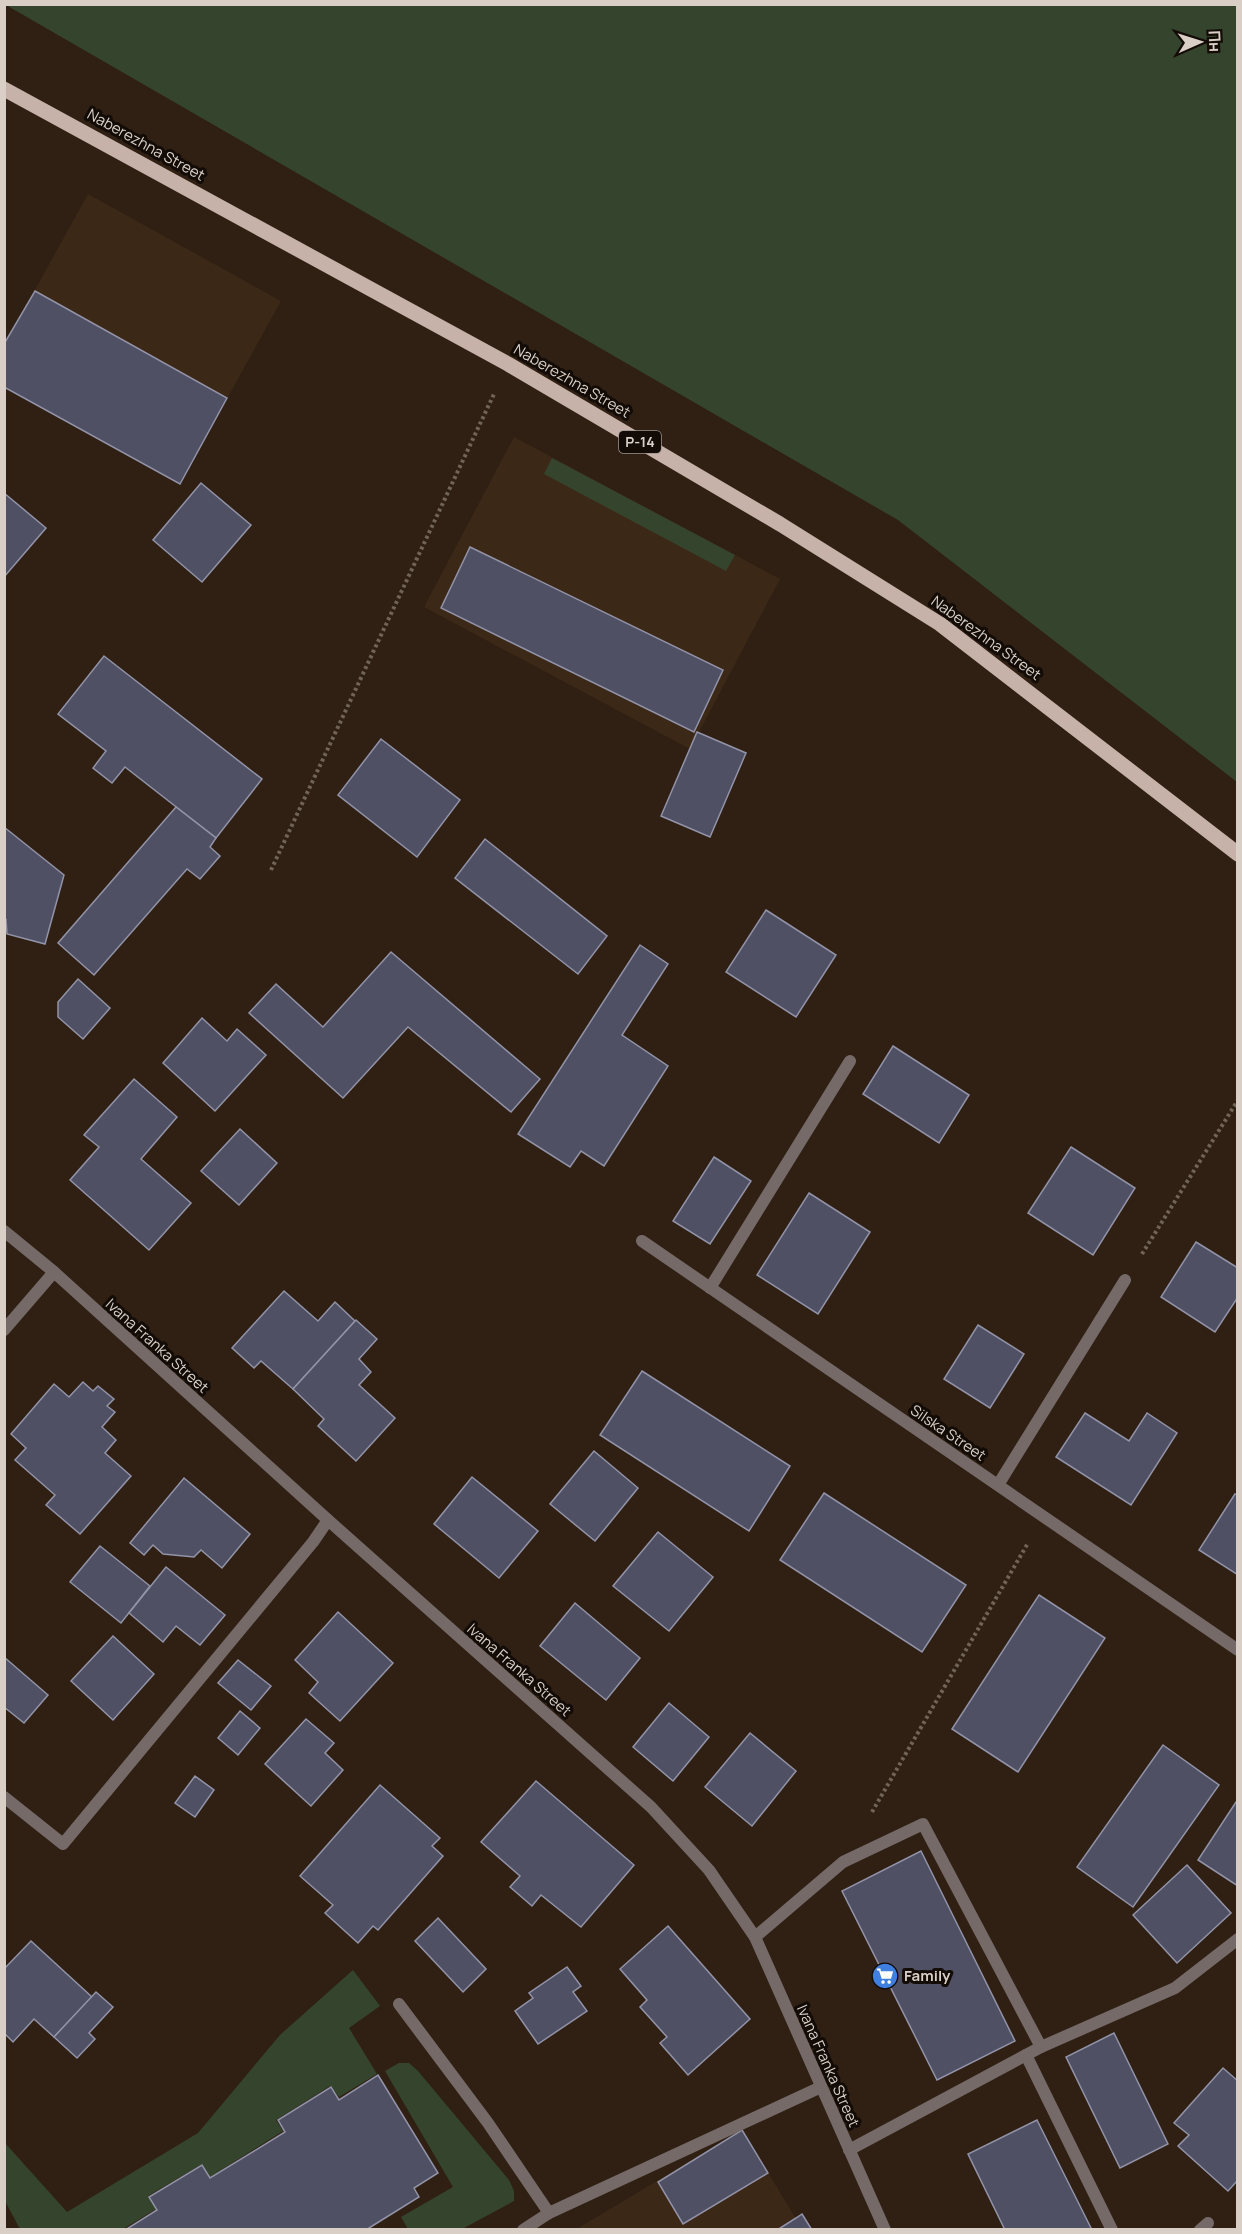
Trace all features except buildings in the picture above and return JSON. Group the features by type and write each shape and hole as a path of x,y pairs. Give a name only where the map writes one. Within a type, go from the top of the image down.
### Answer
{"main road":[{"name":"Naberezhna Street","path":"4,88 508,364 780,524 940,624 1238,854"}],"street":[{"path":"710,1288 850,1061"},
{"name":"Ivana Franka Street","path":"4,1231 54,1272 327,1521 651,1807 709,1870 755,1936 885,2229"},
{"name":"Silska Street","path":"642,1241 1238,1650"},
{"path":"4,1330 54,1272"},
{"path":"998,1485 1125,1280"},
{"path":"4,1797 63,1844 313,1542 327,1521"},
{"path":"755,1936 843,1862 923,1824 1041,2047"},
{"path":"849,2150 1041,2047 1174,1988 1238,1940"},
{"path":"399,2004 488,2123 549,2213"},
{"path":"1026,2055 1112,2229"},
{"path":"523,2229 549,2213 821,2087"}],"path":[{"path":"271,870 508,364"},
{"path":"1125,1280 1238,1100"},
{"path":"843,1862 1044,1517"}],"shaded area":[{"path":"88,194 281,301 180,484 5,387 5,344"},
{"path":"514,437 780,579 690,749 424,607"},
{"path":"742,2130 795,2217 802,2214 812,2229 575,2230"}],"green space":[{"path":"6,5 1237,5 1237,782 898,520"},
{"path":"552,458 735,555 726,571 544,474"},
{"path":"353,1970 380,2006 349,2028 377,2074 339,2097 330,2086 276,2120 283,2131 210,2177 202,2164 148,2196 156,2209 123,2229 20,2229 5,2201 5,2143 67,2212 198,2133 280,2035"},
{"path":"399,2063 409,2063 418,2071 509,2180 514,2191 514,2201 462,2229 408,2229 401,2217 453,2187 385,2071"}],"place":[{"name":"Family","path":"885,1976"}]}
